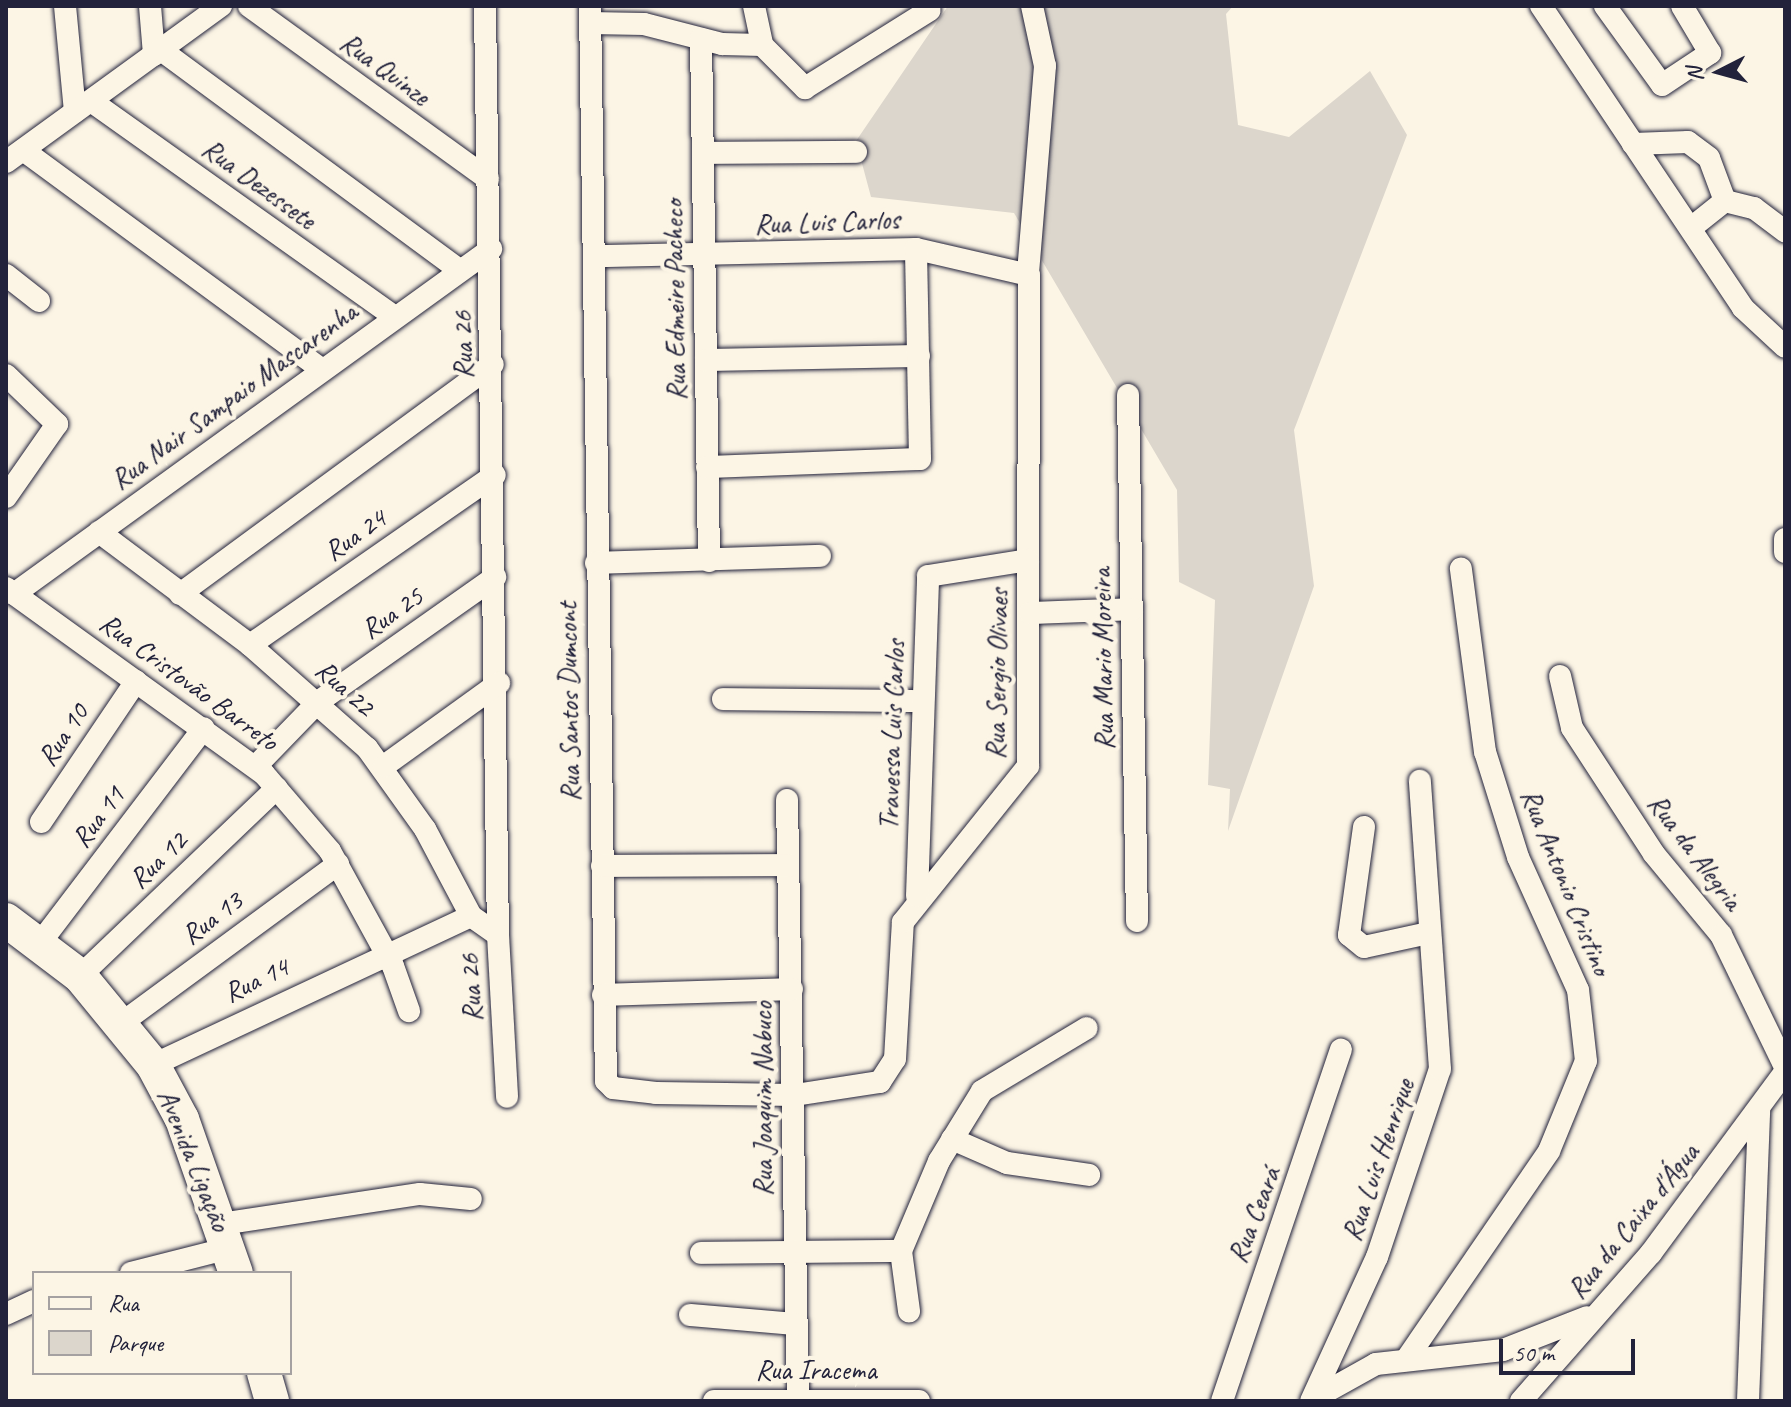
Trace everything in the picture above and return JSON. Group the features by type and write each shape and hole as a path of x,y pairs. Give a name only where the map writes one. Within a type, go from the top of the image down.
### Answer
{"main road":[{"name":"Avenida Ligação","path":"6,920 80,976 123,1022 153,1065 229,1248"},
{"path":"265,1375 272,1401"}],"street":[{"path":"65,6 83,106"},
{"path":"150,6 158,52 459,270"},
{"path":"221,6 15,156 321,369"},
{"name":"Rua Quinze","path":"249,6 488,179"},
{"name":"Rua 26","path":"485,6 499,683 498,935 507,1097"},
{"path":"754,6 762,45 805,88 930,10"},
{"path":"1028,273 1045,66 1032,6"},
{"path":"1541,6 1743,308 1785,347"},
{"path":"1605,6 1662,85 1710,53 1682,6"},
{"path":"590,14 701,39 762,45"},
{"name":"Rua Santos Dumcont","path":"590,14 606,1078 613,1088 795,1095 880,1082 896,1050"},
{"name":"Rua Edmeire Pacheco","path":"701,39 709,561"},
{"name":"Rua Dezessete","path":"83,106 393,316"},
{"path":"1633,144 1688,142 1709,158 1725,201"},
{"path":"703,153 856,152"},
{"path":"1691,228 1725,201"},
{"path":"1725,201 1754,208 1785,231"},
{"name":"Rua Nair Sampaio Mascarenha","path":"10,591 99,532 393,316 491,249"},
{"path":"707,467 920,459 916,249"},
{"name":"Rua Luis Carlos","path":"596,256 916,249 1028,273"},
{"name":"Rua Sergio Olivaes","path":"896,1050 898,944 917,896 1026,772 1030,613 1031,301 1028,273"},
{"path":"6,275 39,301"},
{"path":"706,360 919,356"},
{"path":"180,594 493,364"},
{"path":"6,375 57,424 6,497"},
{"name":"Rua Mario Moreira","path":"1128,395 1137,921"},
{"name":"Rua 24","path":"250,645 495,475"},
{"name":"Rua 22","path":"99,532 250,645 318,702 384,766 471,916 498,935"},
{"path":"1785,539 1785,552"},
{"path":"596,563 820,556"},
{"name":"Travessa Luis Carlos","path":"917,896 928,576 1028,560"},
{"name":"Rua Antonio Cristino","path":"1406,1360 1549,1151 1586,1061 1578,990 1518,857 1485,752 1461,569"},
{"name":"Rua 25","path":"256,766 318,702 495,577"},
{"name":"Rua Cristovão Barreto","path":"10,591 256,766 277,788 338,864 388,956 409,1011"},
{"path":"1030,613 1132,609"},
{"name":"Rua da Alegria","path":"1560,676 1572,728 1654,854 1721,935 1785,1069"},
{"name":"Rua 10","path":"41,822 136,681"},
{"path":"384,766 499,683"},
{"path":"723,699 922,701"},
{"name":"Rua 11","path":"40,943 204,728"},
{"name":"Rua Luis Henrique","path":"1311,1401 1377,1257 1432,1106 1441,1021 1428,933 1420,781"},
{"name":"Rua 12","path":"80,976 277,788"},
{"name":"Rua Joaquim Nabuco","path":"787,800 795,1095 794,1256 798,1399"},
{"path":"1364,827 1350,888 1349,935 1357,945 1428,933"},
{"name":"Rua 13","path":"123,1022 338,864"},
{"path":"602,866 788,865"},
{"name":"Rua 14","path":"153,1065 471,916"},
{"path":"603,995 792,989"},
{"path":"909,1311 901,1251 952,1139 989,1084 1087,1028"},
{"name":"Rua Ceará","path":"1222,1401 1341,1050"},
{"name":"Rua da Caixa d'Água","path":"1521,1401 1602,1309 1759,1109 1785,1069"},
{"path":"1748,1401 1759,1109"},
{"path":"952,1139 1007,1163 1089,1175"},
{"path":"139,1271 420,1194 471,1199"},
{"path":"701,1253 794,1256 901,1251"},
{"path":"6,1314 32,1302"},
{"path":"1311,1401 1342,1377 1406,1360 1534,1342 1602,1309"},
{"path":"690,1315 796,1324"},
{"name":"Rua Iracema","path":"714,1401 919,1401"}],"green space":[{"path":"948,6 1233,6 1226,14 1238,125 1289,137 1370,71 1407,135 1294,430 1314,586 1228,831 1230,789 1208,785 1215,600 1179,582 1177,490 1014,213 871,197 856,141"}]}
